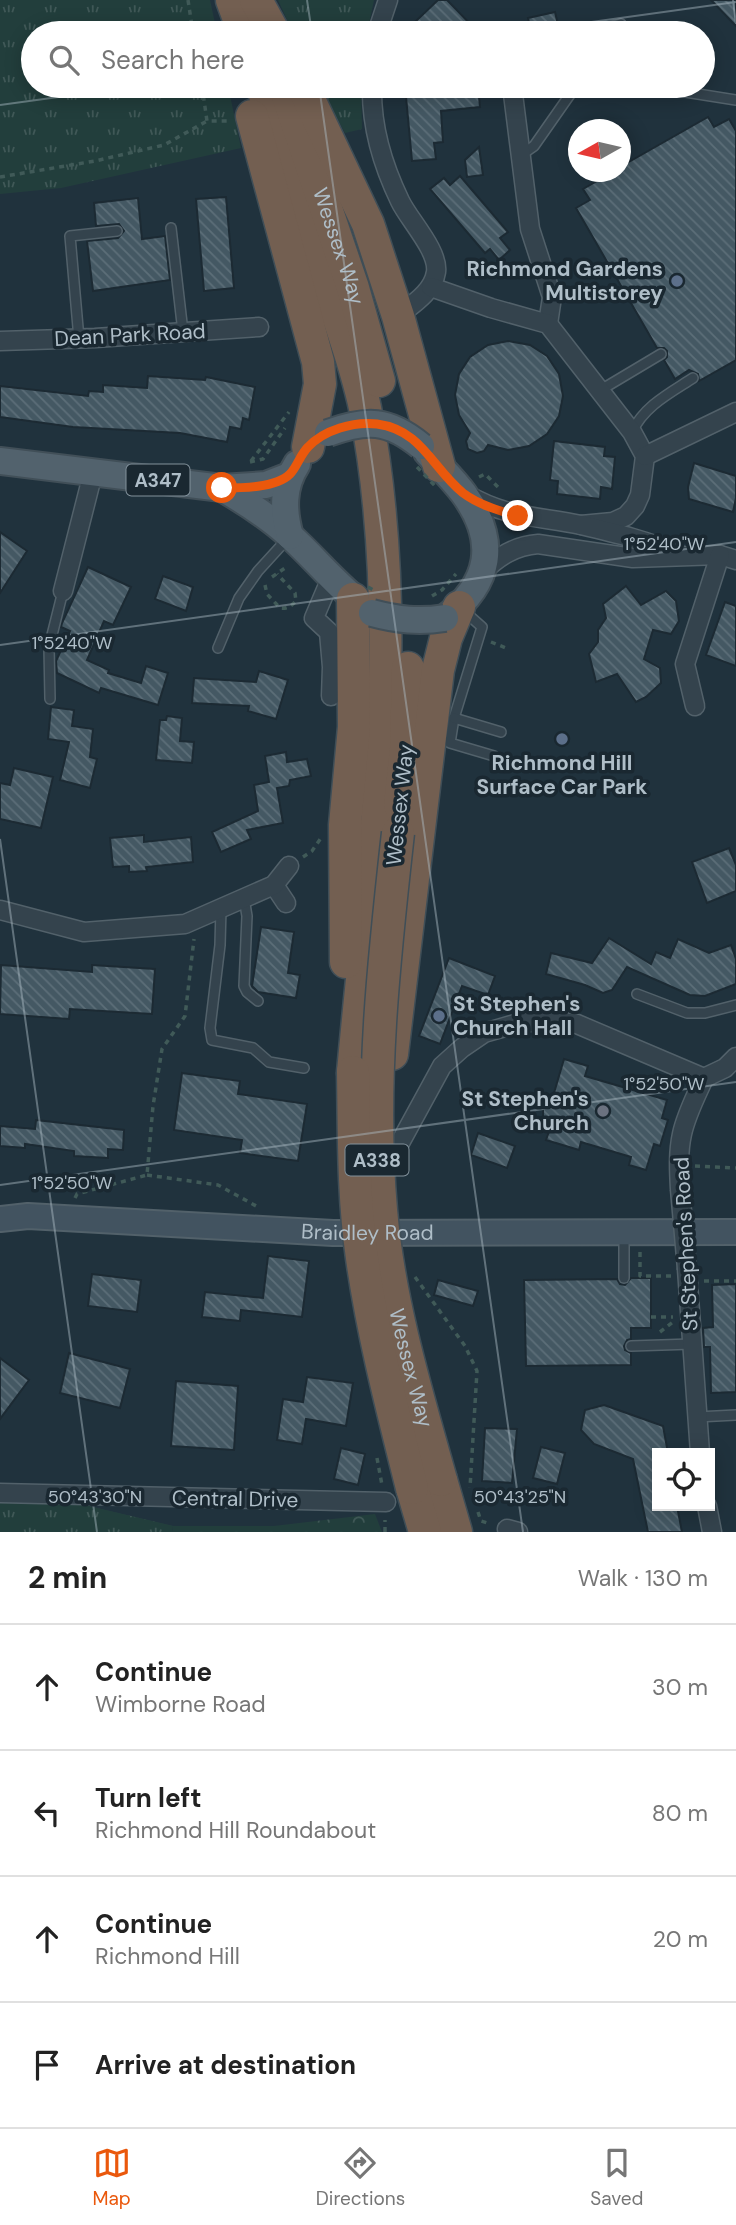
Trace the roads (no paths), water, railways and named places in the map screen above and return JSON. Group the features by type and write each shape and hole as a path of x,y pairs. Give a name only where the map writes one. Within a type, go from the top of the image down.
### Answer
{"highway":[{"path":"226,0 230,21"},
{"path":"232,0 240,21"},
{"path":"255,0 263,21"},
{"path":"255,0 267,21"},
{"path":"247,98 318,362 318,440"},
{"name":"Wessex Way","path":"266,98 346,342 364,406 383,530 386,702 397,835 353,1072 355,1184 362,1258 375,1331 425,1532"},
{"name":"Wessex Way","path":"289,98 368,338 392,439 405,549 408,655 406,749 381,998 376,1149 381,1212 396,1309 416,1395 413,1490"},
{"path":"308,98 368,224 398,316 430,456"},
{"path":"353,1072 345,956 345,825 354,727 360,591"},
{"path":"397,835 446,638 444,607"},
{"name":"Wessex Way","path":"413,1490 467,1521"}],"main road":[{"path":"354,424 377,424 402,431 430,456 463,493 480,520 486,549 444,607 419,621 393,619 290,536 284,503 289,476 318,440 354,424"},
{"name":"A347","path":"0,461 222,488 266,485 289,476"},
{"name":"A347","path":"222,488 257,508 290,536"}],"street":[{"path":"381,21 388,0"},
{"path":"372,98 371,116 381,154 400,202 430,249 437,269 431,287 398,316"},
{"path":"514,98 530,229 552,298 548,324"},
{"path":"431,287 548,324 632,432 645,456 640,495 635,506 626,516 613,522 582,525"},
{"name":"Dean Park Road","path":"0,341 79,339 259,327"},
{"path":"645,456 736,412"},
{"path":"63,591 93,473"},
{"path":"463,493 508,513 582,525 651,542 686,557"},
{"path":"469,573 512,550 524,545 538,544 633,558 728,558 685,664 695,706"},
{"path":"331,696 332,667 328,632 314,618 360,591"},
{"path":"0,910 84,932 185,924 274,885 289,866"},
{"path":"274,885 286,903"},
{"path":"373,1234 372,1206 377,1184 408,1127 442,1066 484,1033 515,1024 547,1020 577,1024 704,1078 725,1068 736,1057"},
{"name":"St Stephen's Road","path":"700,1448 678,1166 681,1134 704,1078"},
{"name":"Braidley Road","path":"0,1219 28,1216 373,1234 736,1232"},
{"name":"Central Drive","path":"0,1493 413,1490"},
{"path":"708,1511 712,1532"}],"lane":[{"path":"715,97 736,100"},
{"path":"521,155 534,146 568,98"},
{"path":"171,228 183,332"},
{"path":"79,339 70,236 117,232"},
{"path":"599,391 661,354"},
{"path":"632,432 636,422 649,408 693,378"},
{"path":"218,648 239,598 258,570 290,536"},
{"path":"50,699 49,647 63,591"},
{"path":"444,607 482,627 454,718 450,743 494,756"},
{"path":"454,718 501,732"},
{"path":"244,898 247,916 244,986 252,998 258,1001"},
{"path":"221,908 220,945 210,1028 212,1040 253,1048 269,1062 303,1068"},
{"path":"637,994 687,1013 705,1013 736,1005"},
{"path":"624,1234 624,1278"},
{"path":"631,1346 692,1344"},
{"path":"697,1417 736,1415"}],"place":[{"name":"Richmond Gardens Multistorey","path":"677,281"},
{"name":"Richmond Hill Surface Car Park","path":"562,739"},
{"name":"St Stephen's Church Hall","path":"439,1016"},
{"name":"St Stephen's Church","path":"603,1111"}]}
